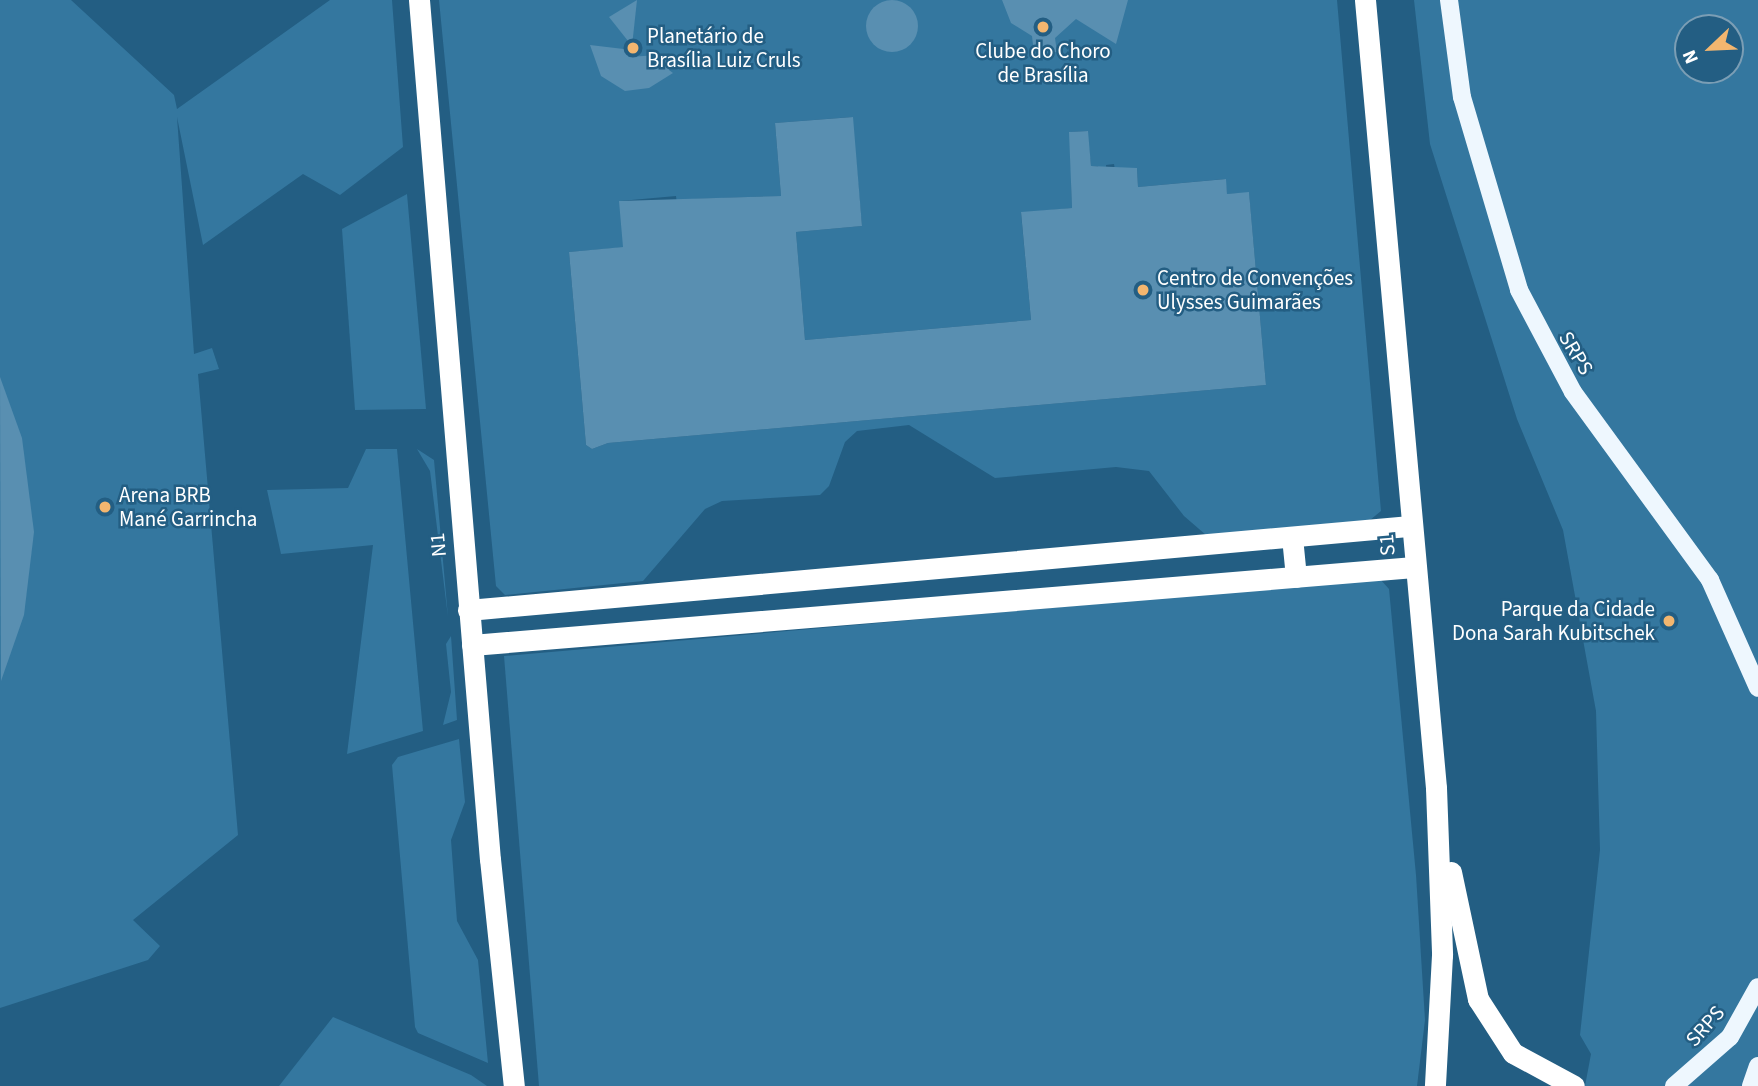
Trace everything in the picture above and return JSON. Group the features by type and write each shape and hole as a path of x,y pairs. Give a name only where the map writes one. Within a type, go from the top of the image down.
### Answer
{"highway":[{"name":"N1","path":"419,0 468,610 514,1086"},
{"name":"S1","path":"1365,0 1410,526 1436,788 1442,955 1435,1086"},
{"path":"468,610 1410,526"},
{"path":"1292,537 1296,576"},
{"path":"472,645 1414,567"},
{"path":"578,600 581,636"},
{"path":"1436,788 1467,963 1478,999 1513,1053 1574,1086"}],"main road":[{"name":"SRPS","path":"1449,0 1462,97 1496,225 1524,303 1573,392 1710,580 1758,688"},
{"name":"SRPS","path":"1674,1086 1730,1037 1758,987"},
{"path":"1751,1086 1758,1066"}],"shaded area":[{"name":"Arena BRB Mané Garrincha","path":"0,0 71,0 174,95 177,109 330,0 392,0 403,147 340,195 303,174 203,245 177,117 194,354 212,348 219,369 198,374 238,835 133,920 160,946 148,960 0,1008"},
{"path":"439,0 1337,0 1381,511 1370,520 1206,535 1184,516 1149,471 1116,467 995,478 909,425 857,431 845,442 829,486 820,495 722,501 705,509 643,581 505,595 496,586","holes":["852,117 862,226 796,232 805,340 1031,320 1021,213 1072,208 1070,132 1087,131 1091,166 1098,166 1100,190 1108,189 1106,165 1114,164 1115,170 1137,168 1138,187 1225,179 1227,194 1249,193 1266,385 608,443 592,449 586,445 569,252 639,246 620,201 676,196 679,224 693,199 781,196 775,123"]},
{"name":"Parque da Cidade Dona Sarah Kubitschek","path":"1414,0 1758,0 1758,1086 1585,1086 1591,1054 1580,1035 1600,850 1596,711 1563,530 1517,419 1430,144"},
{"path":"407,194 426,409 355,410 342,229"},
{"path":"366,449 397,449 423,731 347,754 373,545 281,554 267,490 348,488"},
{"path":"417,449 434,460 448,617 430,471"},
{"path":"1380,579 1389,589 1416,875 1425,1020 1417,1086 539,1086 504,656"},
{"path":"451,636 457,720 443,725 451,692 446,644"},
{"path":"459,739 465,802 451,840 457,921 478,960 488,1063 418,1033 415,1027 392,765 398,757"},
{"path":"333,1017 471,1075 487,1086 279,1086"}],"building":[{"path":"637,0 632,46 609,17"},
{"path":"892,0 902,2 910,8 916,16 916,36 910,44 902,50 892,52 882,50 874,44 868,36 866,26 868,16 874,8 882,2"},
{"path":"1002,0 1128,0 1116,44 1076,19 1055,38 1057,52 1034,54 1032,36 1011,23"},
{"path":"590,45 632,50 628,57 674,54 669,70 673,73 649,88 625,91 601,76"},
{"name":"Centro de Convenções Ulysses Guimarães","path":"853,117 862,226 796,232 805,340 1031,320 1021,212 1072,208 1069,132 1088,131 1091,166 1137,168 1138,187 1226,179 1227,194 1249,192 1266,385 608,443 592,449 586,445 569,252 623,247 619,201 781,196 775,123"},
{"path":"0,377 22,438 34,532 24,615 1,681"}],"place":[{"name":"Clube do Choro de Brasília","path":"1043,27"},
{"name":"Planetário de Brasília Luiz Cruls","path":"633,48"},
{"name":"Centro de Convenções Ulysses Guimarães","path":"1143,290"},
{"name":"Arena BRB Mané Garrincha","path":"105,507"},
{"name":"Parque da Cidade Dona Sarah Kubitschek","path":"1669,621"}]}
